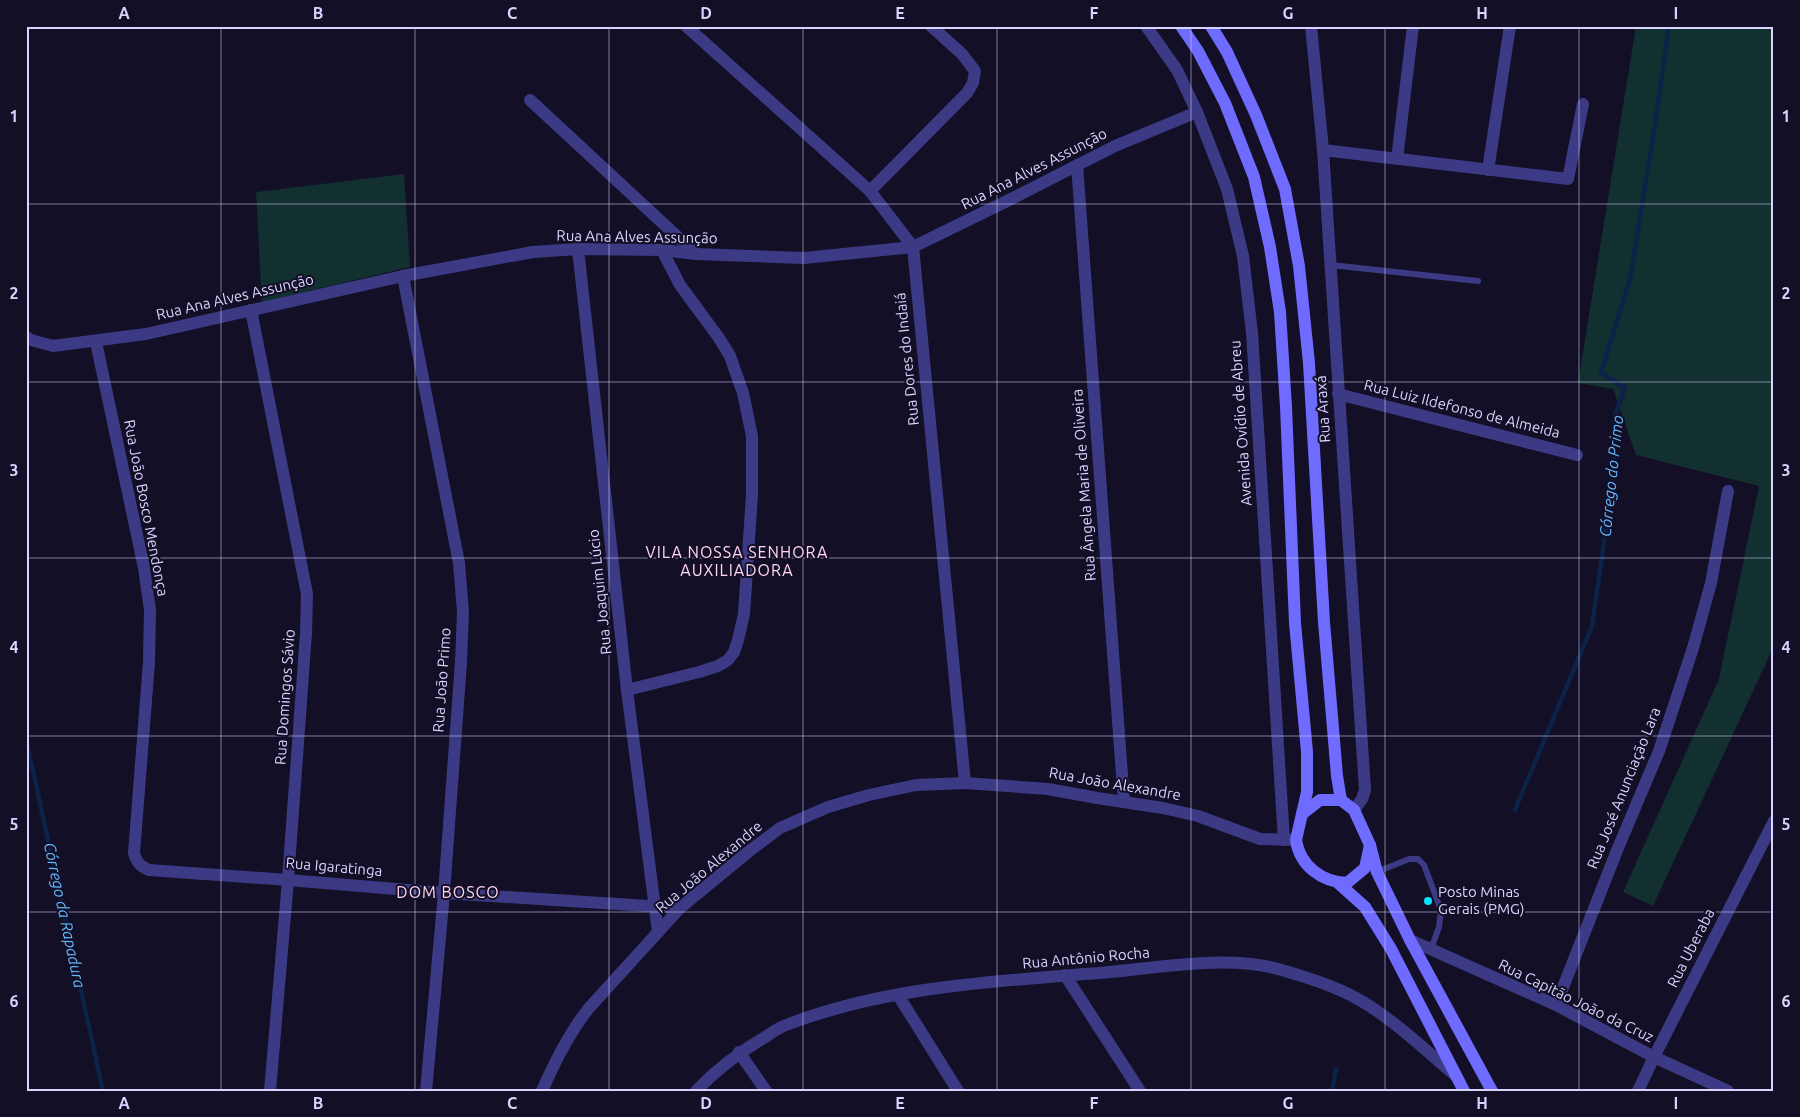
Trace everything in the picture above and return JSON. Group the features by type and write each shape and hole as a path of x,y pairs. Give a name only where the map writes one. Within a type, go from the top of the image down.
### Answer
{"main road":[{"path":"1180,26 1198,51 1225,103 1251,168 1270,247 1280,312 1295,623 1307,752 1307,792 1302,814 1290,840 1308,867 1325,879 1337,882 1347,882 1365,868 1370,845"},
{"path":"1211,26 1227,52 1256,115 1285,189 1299,266 1309,363 1324,622 1337,776 1341,800"},
{"path":"1302,814 1320,800 1341,800 1354,810 1370,845 1377,872 1410,940 1492,1091"},
{"path":"1337,882 1366,908 1391,949 1456,1076"},
{"name":"Rua Antônio Rocha","path":"1456,1076 1464,1091"}],"street":[{"path":"686,26 870,191 913,247"},
{"path":"870,191 967,93 973,83 975,71 970,63 931,26"},
{"name":"Avenida Ovídio de Abreu","path":"1146,26 1177,70 1198,112 1227,189 1243,256 1252,334 1290,840"},
{"name":"Rua Araxá","path":"1311,26 1323,150 1365,790 1362,799 1354,810"},
{"path":"1396,159 1413,26"},
{"path":"1488,170 1510,26"},
{"path":"530,100 696,254"},
{"path":"1323,150 1568,179 1583,104"},
{"name":"Rua Ana Alves Assunção","path":"26,337 53,346 96,342 146,334 403,276 533,252 578,249 662,250 696,254 804,258 913,247 1115,146 1198,112"},
{"name":"Rua Ângela Maria de Oliveira","path":"1077,165 1124,802"},
{"name":"Rua Dores do Indaiá","path":"913,247 966,783"},
{"name":"Rua Joaquim Lúcio","path":"578,249 627,690 658,932"},
{"path":"627,690 699,672 718,666 728,660 734,652 744,614 752,496 752,436 744,401 730,356 680,285 662,250"},
{"name":"Rua João Primo","path":"403,276 459,564 463,612 444,893 426,1091"},
{"name":"Rua Domingos Sávio","path":"251,310 306,594 306,633 270,1091"},
{"name":"Rua João Bosco Mendonça","path":"96,342 144,568 150,610 149,662 134,853 137,862"},
{"name":"Rua Luiz Ildefonso de Almeida","path":"1338,394 1577,455"},
{"name":"Rua José Anunciação Lara","path":"1556,1005 1662,741 1693,648 1711,583 1728,491"},
{"name":"Rua João Alexandre","path":"542,1091 557,1057 576,1024 588,1008 680,908 780,828 828,807 869,795 916,785 966,783 1048,788 1198,816 1260,839 1290,840"},
{"name":"Rua Uberaba","path":"1638,1091 1774,821"},
{"name":"Rua Igaratinga","path":"137,862 149,870 444,893 680,908"},
{"name":"Rua Capitão João da Cruz","path":"1410,940 1556,1005 1654,1057 1728,1091"},
{"name":"Rua Antônio Rocha","path":"696,1091 739,1052 786,1024 832,1008 955,986 1193,964 1240,964 1276,969 1318,982 1355,997 1401,1030 1456,1076"},
{"path":"1065,975 1140,1091"},
{"path":"898,995 958,1091"},
{"path":"739,1052 766,1091"}],"lane":[{"path":"1331,265 1478,281"},
{"path":"1377,872 1409,859 1418,859 1424,864 1441,910 1439,927 1431,949"}],"green space":[{"path":"1636,26 1774,26 1774,646 1653,906 1623,892 1719,679 1759,486 1636,455 1613,389 1578,383"},
{"path":"404,174 410,267 262,302 256,192"}],"waterway":[{"name":"Córrego do Primo","path":"1515,810 1592,626 1614,473 1615,415 1625,388 1601,373 1630,279 1669,26"},
{"name":"Córrego da Rapadura","path":"26,739 103,1091"},
{"name":"Córrego do Primo","path":"1332,1091 1336,1069"}],"place":[{"name":"Posto Minas Gerais (PMG)","path":"1428,901"}],"district":[{"name":"VILA NOSSA SENHORA AUXILIADORA","path":"737,561"},
{"name":"DOM BOSCO","path":"448,892"}]}
